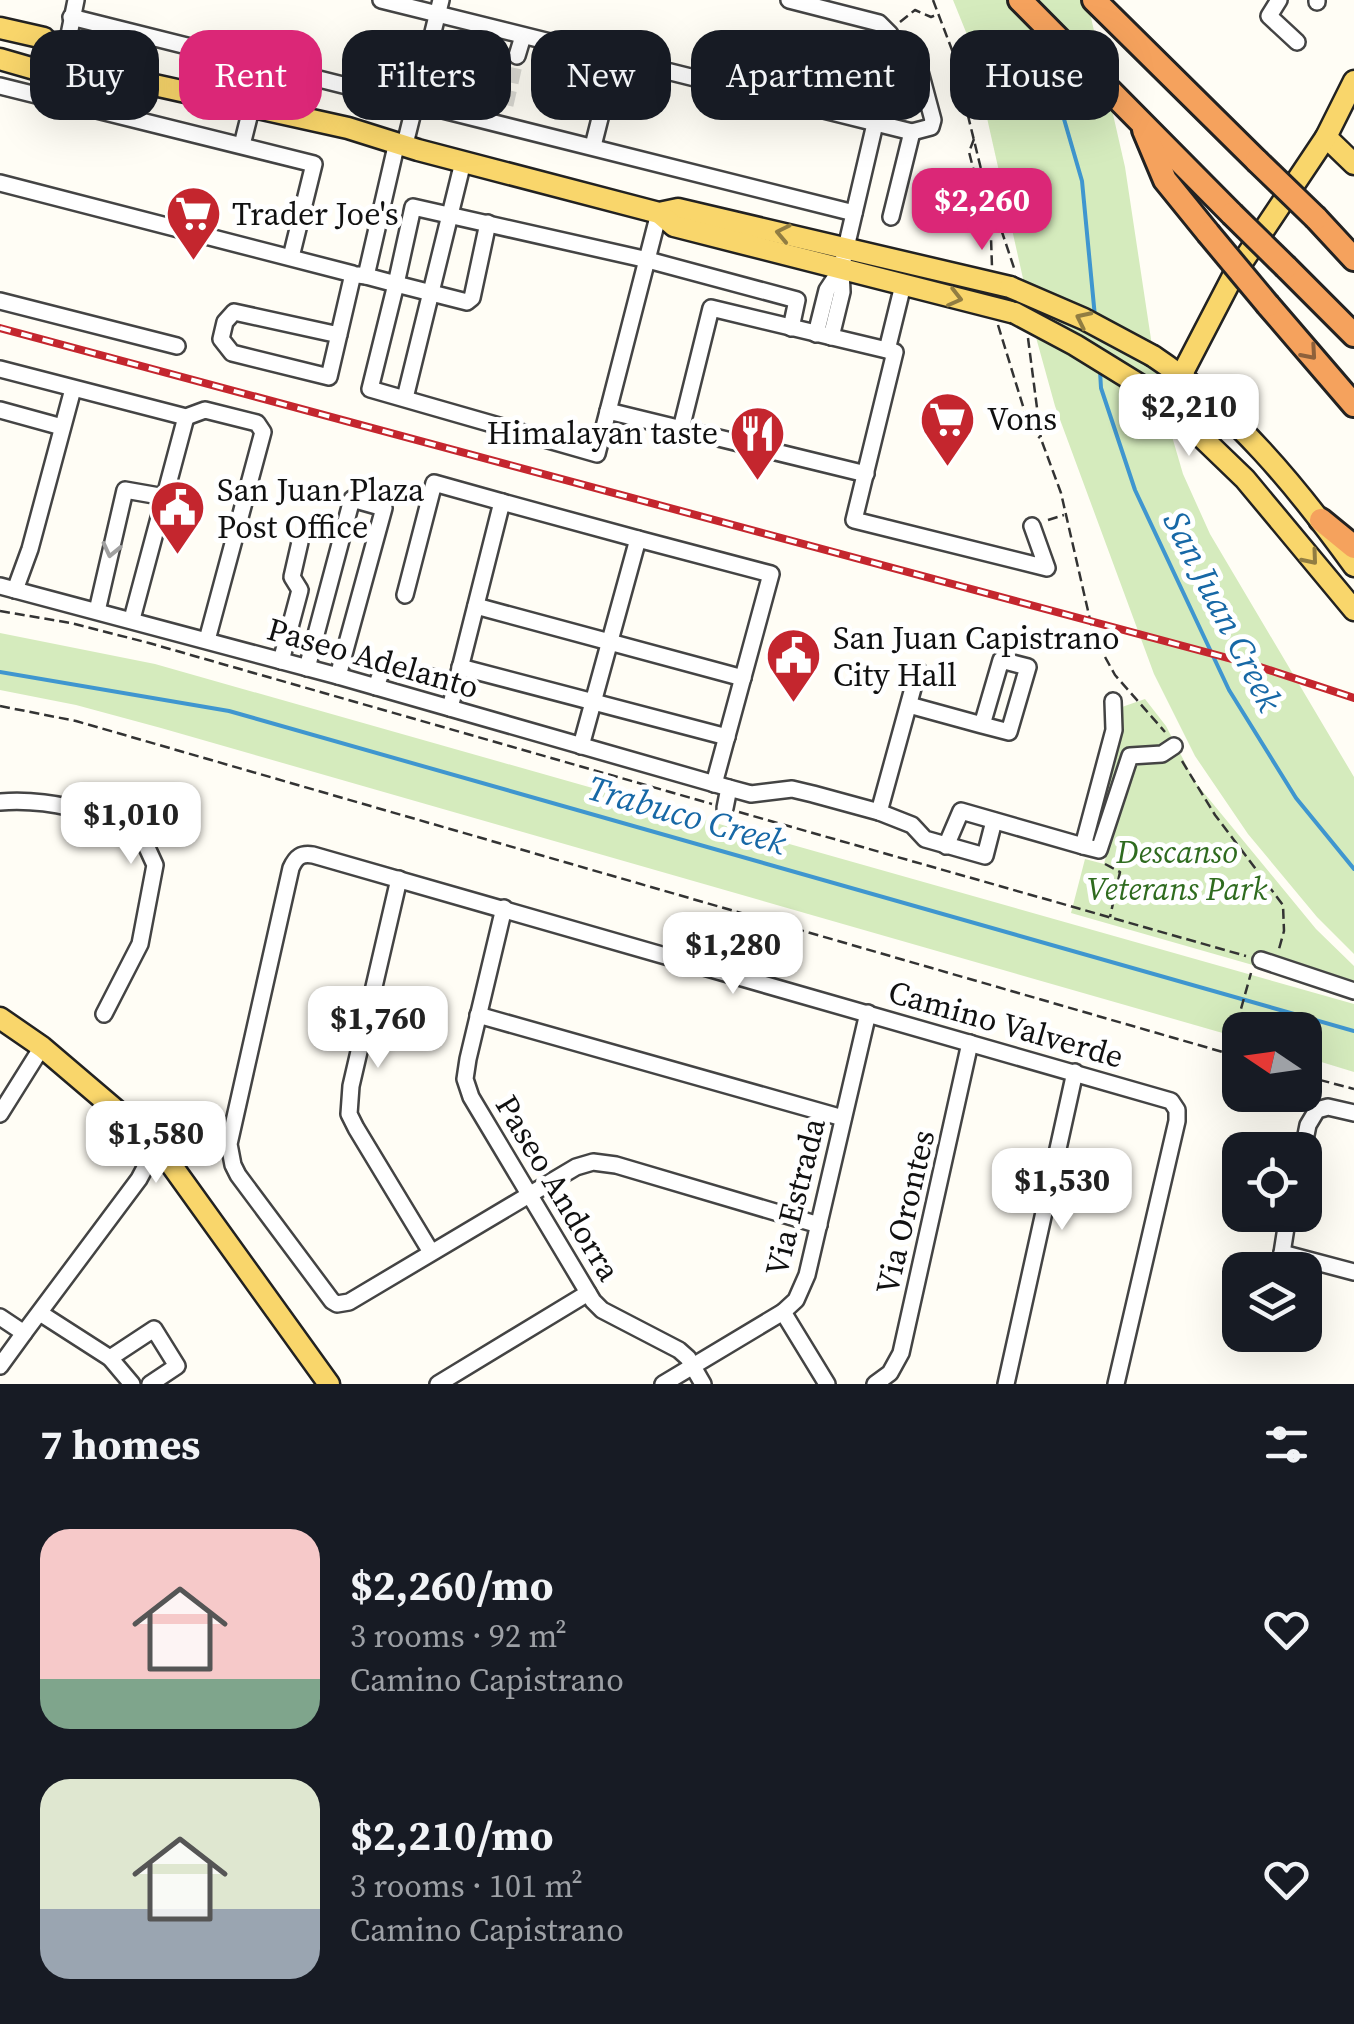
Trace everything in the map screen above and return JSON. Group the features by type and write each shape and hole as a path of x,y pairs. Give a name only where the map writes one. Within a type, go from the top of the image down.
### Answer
{"highway":[{"path":"1020,0 1354,335"},
{"path":"1094,0 1354,259"},
{"path":"1136,115 1165,180 1354,404"},
{"path":"1321,520 1354,547"}],"main road":[{"path":"0,28 30,35"},
{"path":"0,59 30,68"},
{"path":"1164,401 1183,376 1233,276 1326,137 1354,82"},
{"path":"300,120 660,212 678,208 1014,283 1153,356 1183,376 1254,442 1321,520 1354,566"},
{"path":"1326,137 1354,164"},
{"path":"660,212 674,226 903,284 1014,317 1076,345 1164,401 1246,479 1354,610"},
{"path":"0,1018 42,1047 157,1145 329,1384"}],"street":[{"path":"69,30 76,0"},
{"path":"381,0 439,7 531,38"},
{"path":"789,0 879,23 886,30"},
{"path":"1280,0 1269,16 1297,42"},
{"path":"71,17 342,85"},
{"path":"517,56 522,36"},
{"path":"671,73 912,132 931,127 934,120 930,106"},
{"path":"0,86 30,93"},
{"path":"141,120 314,164 291,256"},
{"path":"242,145 248,120"},
{"path":"339,335 234,312 225,322 221,339 232,353 329,376 409,120"},
{"path":"485,120 854,213"},
{"path":"502,124 503,120"},
{"path":"593,146 600,120"},
{"path":"824,335 842,292 841,270 877,120"},
{"path":"891,217 912,132"},
{"path":"404,398 463,162"},
{"path":"0,183 467,302 472,298 488,223"},
{"path":"660,212 648,260 597,454 370,388 413,207 648,260 797,300 791,328"},
{"path":"680,429 719,279"},
{"path":"887,350 903,284"},
{"path":"0,301 177,346"},
{"path":"711,308 894,352 854,520 1047,568 1032,526"},
{"path":"0,369 186,417 205,410 257,423 262,432 207,640"},
{"path":"8,588 30,550 73,388"},
{"path":"0,410 62,427"},
{"path":"608,411 866,474"},
{"path":"132,620 186,417"},
{"path":"404,595 434,482 772,574 727,737 722,786 725,808"},
{"path":"97,611 125,490 165,497"},
{"path":"306,668 352,499 384,508 338,676"},
{"path":"450,708 502,502"},
{"path":"581,746 638,538"},
{"path":"282,661 300,590 292,577 300,542"},
{"name":"Paseo Adelanto","path":"8,588 338,676 752,794 792,789 879,812 912,825 926,839 946,846"},
{"path":"476,606 743,678"},
{"path":"909,705 982,725 1010,732 1028,667 1001,660 982,725"},
{"path":"376,687 384,664 456,684"},
{"path":"460,667 727,737"},
{"path":"879,812 918,670"},
{"path":"1091,848 1114,730 1114,701"},
{"path":"1091,848 1130,756 1162,754 1174,746"},
{"path":"0,802 34,799 84,809 139,830 155,866 140,944 104,1014"},
{"path":"994,821 985,856 946,846 961,811 1091,848"},
{"name":"Camino Valverde","path":"431,1252 344,1304 337,1304 325,1296 233,1165 229,1144 286,887 300,855 313,855 504,908 1171,1101 1177,1110 1116,1384"},
{"path":"399,879 351,1086 349,1114 431,1252 576,1167 593,1162 616,1165 819,1225"},
{"name":"Paseo Andorra","path":"504,908 465,1078 471,1098 588,1294 602,1310 678,1350 703,1384"},
{"path":"1258,960 1354,991"},
{"name":"Via Estrada","path":"663,1384 783,1312 805,1284 868,1012"},
{"path":"478,1015 843,1118"},
{"name":"Via Orontes","path":"875,1384 890,1372 902,1353 970,1042"},
{"path":"0,1114 42,1047"},
{"path":"1006,1384 1076,1072"},
{"path":"1306,1132 1317,1110 1328,1107 1354,1113"},
{"path":"98,1144 120,1114"},
{"path":"0,1366 138,1179 157,1145"},
{"path":"1322,1267 1354,1272"},
{"path":"438,1384 588,1294"},
{"path":"783,1312 827,1384"},
{"path":"40,1313 110,1358 132,1384"},
{"path":"0,1317 24,1334"},
{"path":"110,1358 154,1330 178,1366 150,1384"}],"path":[{"path":"933,0 952,50 1014,283"},
{"path":"894,30 915,10 931,17 938,15"},
{"path":"974,137 969,152 991,238 993,264 988,280"},
{"path":"0,611 133,638 1258,960 1272,957 1281,946 1285,926 1283,905 1216,815 1174,746 1115,675 1094,637 1061,493 1041,438 1014,317 998,323 1030,429 1041,438"},
{"path":"1032,526 1066,514"},
{"path":"0,706 76,721 1222,1052"},
{"path":"1091,848 1110,869 1120,872 1110,918"},
{"path":"1241,1012 1258,960"},
{"path":"1322,1081 1354,1089"}],"green space":[{"path":"953,0 1087,0 1094,30 965,30"},
{"path":"987,120 1114,120 1159,392 1183,474 1210,534 1354,777 1354,954 1317,917 1248,834 1195,756 1154,674 1055,406"},
{"path":"0,633 155,664 1354,1004 1354,1072 1322,1062 1322,1012 1222,1012 1222,1033 161,728 0,690"},
{"name":"Descanso Veterans Park","path":"1145,699 1166,726 1195,782 1316,929 1354,966 1354,994 1071,913 1085,859 1104,864 1110,840 1092,835 1119,708"}],"waterway":[{"name":"San Juan Creek","path":"1064,120 1082,181 1095,317"},
{"name":"San Juan Creek","path":"1100,371 1101,388 1135,490 1229,690 1296,798 1354,869"},
{"name":"Trabuco Creek","path":"0,672 229,711 1354,1031"}],"tunnel":[{"path":"511,83 517,56"}],"railway":[{"path":"0,328 1254,665 1354,698"}],"place":[{"name":"Trader Joe's","path":"193,263"},
{"name":"Vons","path":"948,468"},
{"name":"Himalayan taste","path":"757,482"},
{"name":"San Juan Plaza Post Office","path":"178,557"},
{"name":"San Juan Capistrano City Hall","path":"794,705"}]}
